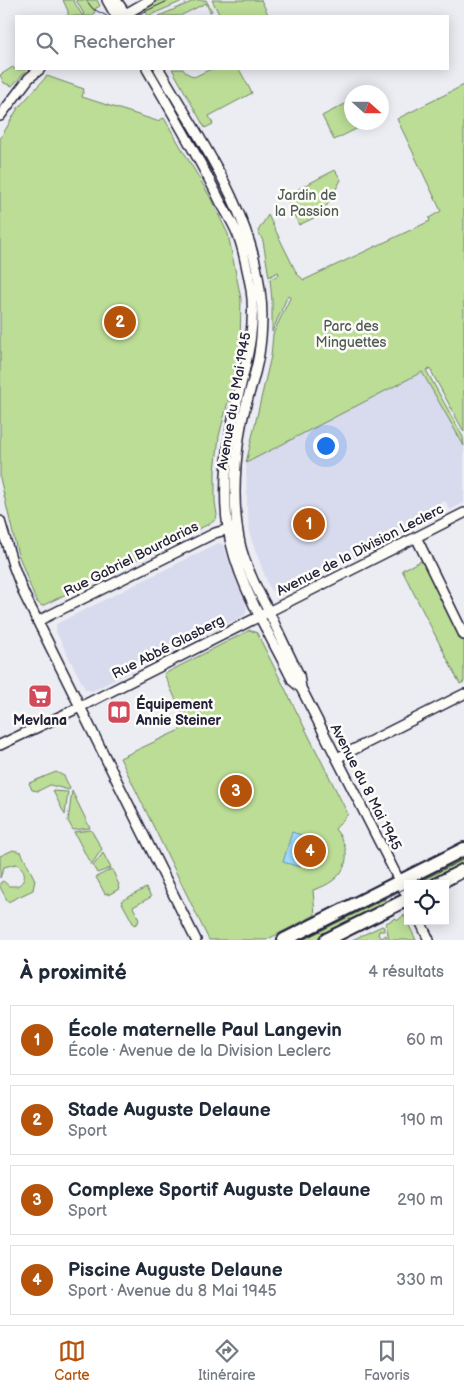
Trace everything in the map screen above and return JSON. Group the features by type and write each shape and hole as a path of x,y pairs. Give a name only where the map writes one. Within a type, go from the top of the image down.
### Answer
{"street":[{"path":"106,0 115,15"},
{"path":"116,0 124,15"},
{"path":"127,15 150,0"},
{"path":"0,116 29,78 39,70"},
{"name":"Avenue du 8 Mai 1945","path":"148,70 240,239 251,291 252,318 249,352 231,428 225,466 241,575 264,614 293,681 300,688 404,890"},
{"name":"Avenue du 8 Mai 1945","path":"159,70 199,143 229,190 255,255 261,311 259,354 240,429 235,466 233,528"},
{"name":"Avenue du 8 Mai 1945","path":"173,114 180,118 199,143 206,164 206,174"},
{"name":"Avenue de la Division Leclerc","path":"264,614 464,513"},
{"path":"0,520 13,565 38,621 196,940"},
{"name":"Rue Gabriel Bourdarias","path":"38,621 220,530 233,528"},
{"path":"416,537 464,635"},
{"name":"Rue Abbé Glasberg","path":"0,745 80,707 264,614"},
{"path":"336,758 464,694"},
{"path":"284,940 464,849"},
{"path":"445,880 464,870"},
{"path":"326,940 404,900"},
{"path":"422,925 428,940"}],"shaded area":[{"path":"422,372 464,446 464,503 450,510 445,501 430,507 435,518 304,584 299,575 290,580 294,589 281,595 271,590 251,539 247,510 246,463"},
{"path":"218,543 222,544 224,548 247,608 245,615 92,691 85,689 56,632 56,624"}],"green space":[{"path":"63,0 73,0 82,15 68,15"},
{"path":"76,0 97,0 100,6 96,8 93,15 82,15 84,14"},
{"path":"160,0 185,0 150,15 148,15 144,8"},
{"path":"196,0 206,0 212,11 210,12 206,3 182,15 161,15"},
{"path":"212,0 261,0 268,15 220,15"},
{"path":"13,67 15,70 27,70 12,86 4,83 0,75"},
{"path":"173,70 184,70 194,77 209,70 240,70 252,93 209,116 213,124 205,128"},
{"path":"47,76 84,89 82,97 157,121 164,118 209,195 228,234 241,299 240,346 219,436 215,472 216,519 42,606 34,596 17,551 0,478 0,139 18,108"},
{"name":"Parc des Minguettes","path":"464,85 464,432 430,369 426,370 463,437 464,446 422,372 246,463 271,356 273,334 290,298 288,295 272,332 270,279 279,275 278,272 269,277 263,241 258,231 268,215 297,274 304,280 430,221 429,218 441,211 397,119"},
{"path":"344,105 344,130 354,130 334,140 322,116"},
{"name":"Jardin de la Passion","path":"335,170 341,180 322,214 299,225 285,196"},
{"path":"423,560 464,641 464,682 460,684 402,570"},
{"path":"250,630 257,633 348,814 335,829 342,839 346,858 340,874 324,886 313,890 315,915 266,940 209,940 120,758 188,726 164,674"},
{"path":"56,772 64,776 70,788 69,790 50,785 38,791 32,790 29,783"},
{"path":"53,791 68,792 65,815"},
{"path":"72,791 90,828 73,830 68,821"},
{"path":"91,830 102,849 91,865 74,832"},
{"path":"13,850 21,852 35,880 33,890 8,902 0,887 0,883 3,881 9,886 17,886 24,878 24,872 16,864 4,867 0,878 0,856"},
{"path":"103,853 111,868 97,873 93,866"},
{"path":"464,853 464,868 441,880 423,880 420,875"},
{"path":"112,869 119,889 108,895 108,893 105,894 96,877"},
{"path":"146,888 151,897 133,907 139,919 138,923 134,925 121,901"},
{"path":"381,894 388,907 321,940 291,940"},
{"path":"404,915 404,925 409,925 416,940 389,940 386,923 396,918 398,920"},
{"path":"382,926 384,931 379,931 378,935 382,938 386,935 387,940 352,940"}],"water":[{"path":"292,832 310,838 300,867 283,862"}],"tram line":[{"path":"86,0 93,9 105,15"},
{"path":"137,15 170,0"},
{"path":"422,880 464,859"},
{"path":"302,940 404,889"}],"place":[{"name":"Stade Auguste Delaune","path":"120,322"},
{"name":"École maternelle Paul Langevin","path":"309,524"},
{"name":"Mevlana","path":"40,696"},
{"name":"Équipement Annie Steiner","path":"119,712"},
{"name":"Complexe Sportif Auguste Delaune","path":"236,791"},
{"name":"Piscine Auguste Delaune","path":"310,851"}]}
